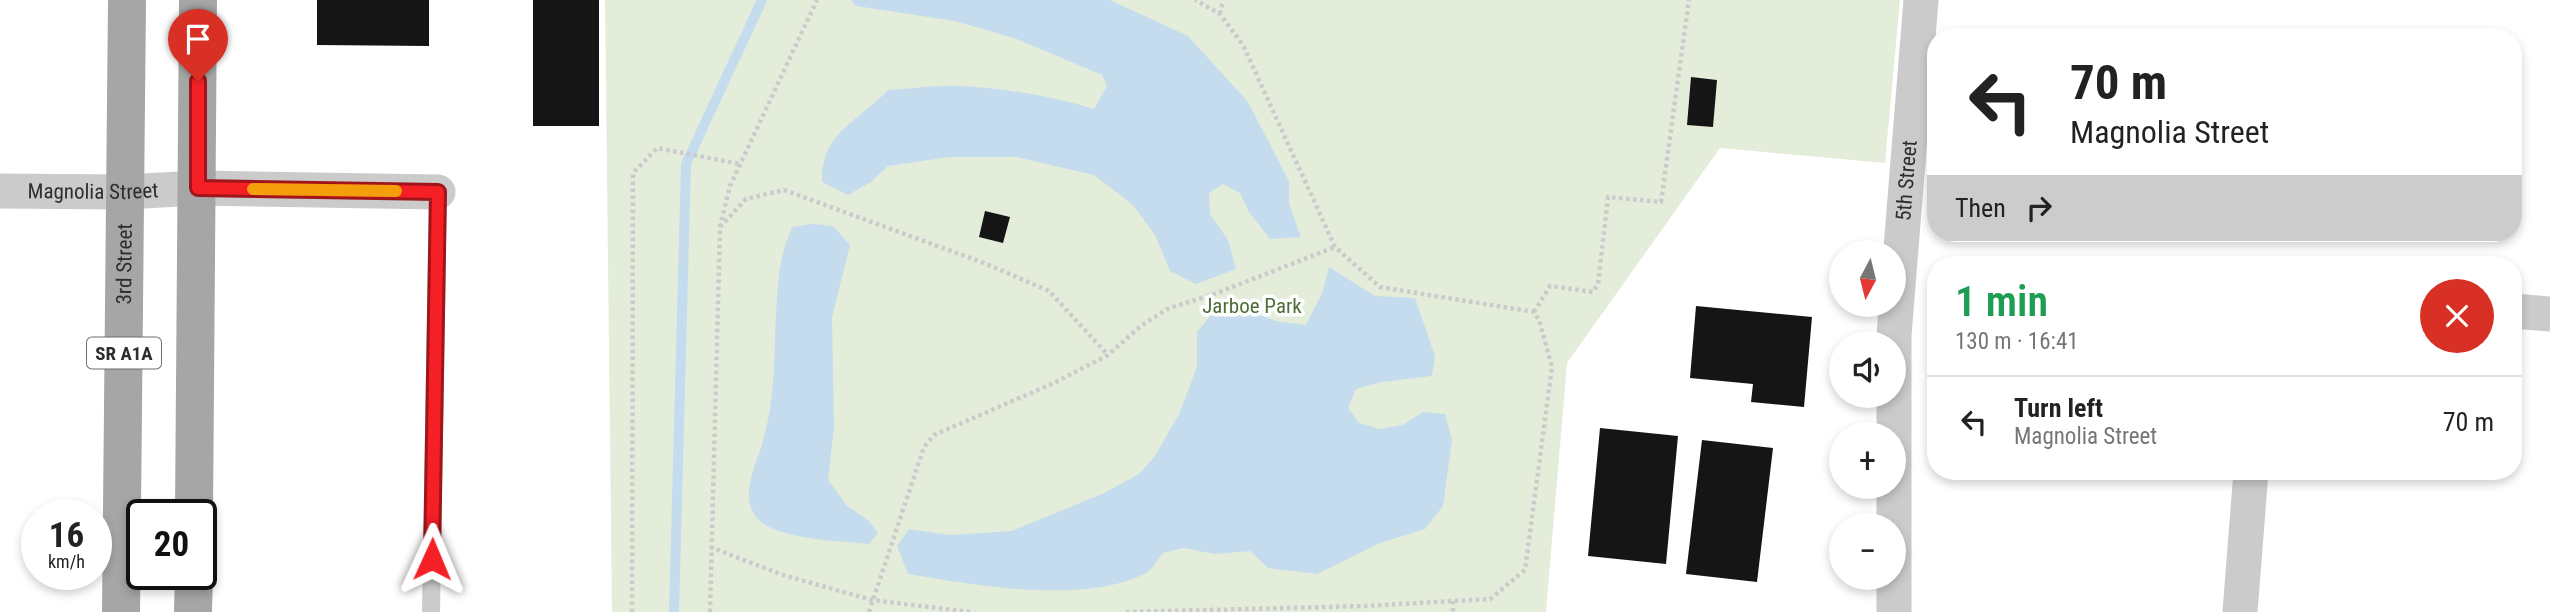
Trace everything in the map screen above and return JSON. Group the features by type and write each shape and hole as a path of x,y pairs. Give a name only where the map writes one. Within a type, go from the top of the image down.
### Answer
{"main road":[{"name":"3rd Street","path":"121,612 127,0"},
{"path":"194,499 198,0"},
{"path":"193,612 194,590"}],"street":[{"name":"5th Street","path":"1894,612 1894,335 1921,0"},
{"name":"Magnolia Street","path":"0,191 125,192 198,188 438,192"},
{"path":"2522,312 2550,314"},
{"path":"2240,612 2250,480"}],"lane":[{"path":"431,612 438,192"}],"path":[{"path":"710,612 720,228 730,186 817,0"},
{"path":"1126,612 1490,599 1525,570 1552,367 1539,320 1534,312 1380,287 1335,247 1243,45 1220,14 1195,0"},
{"path":"1220,14 1223,0"},
{"path":"1534,312 1550,286 1593,292 1598,284 1608,197 1661,202 1689,0"},
{"path":"632,612 633,173 657,148 740,164"},
{"path":"720,228 746,199 784,190 984,263 1049,291 1108,355"},
{"path":"869,612 924,447 934,435 1054,383 1108,355 1140,326 1167,309 1217,293 1335,247"},
{"path":"710,547 783,575 872,600 970,612"},
{"path":"1453,601 1453,612"}],"green space":[{"name":"Jarboe Park","path":"605,0 1900,0 1885,163 1720,148 1567,363 1546,612 612,612"}],"water":[{"path":"851,0 1110,0 1188,36 1248,102 1289,181 1289,204 1301,237 1270,239 1249,212 1240,193 1223,184 1209,193 1210,214 1228,240 1236,269 1196,284 1170,271 1155,235 1133,205 1094,175 1016,157 950,157 888,166 871,182 848,195 822,182 827,151 834,140 888,90 941,86 976,87 1044,97 1094,109 1107,86 1102,75 1014,38 955,21 856,6"},
{"path":"812,224 833,226 850,245 832,317 834,428 828,480 847,506 868,520 878,533 869,544 789,534 762,523 750,505 749,486 764,437 772,394 776,306 782,258 792,227"},
{"path":"1329,267 1375,296 1415,298 1435,356 1432,376 1382,382 1356,389 1348,408 1359,423 1380,429 1402,425 1423,412 1445,414 1452,440 1443,506 1425,529 1380,543 1317,574 1268,568 1250,551 1215,554 1183,548 1163,553 1146,573 1121,583 1092,588 1029,590 908,574 897,546 909,529 950,535 1012,531 1104,493 1139,474 1155,456 1179,414 1197,367 1197,332 1211,315 1246,310 1276,321 1306,325 1323,291"}],"building":[{"path":"317,0 429,0 429,46 317,45"},
{"path":"533,0 599,0 599,126 533,126"},
{"path":"1691,77 1717,80 1713,127 1687,125"},
{"path":"985,211 1010,217 1003,243 979,237"},
{"path":"1696,306 1812,317 1804,407 1751,402 1753,384 1690,378"},
{"path":"1600,428 1678,436 1666,564 1588,556"},
{"path":"1702,440 1773,448 1757,582 1686,574"}],"waterway":[{"path":"674,612 686,164 762,0"}],"slow traffic":[{"path":"253,189 396,191"}],"route":[{"path":"198,81 198,188 438,192 432,559"}]}
